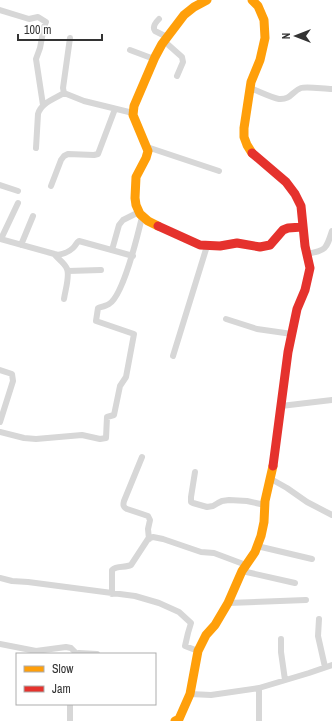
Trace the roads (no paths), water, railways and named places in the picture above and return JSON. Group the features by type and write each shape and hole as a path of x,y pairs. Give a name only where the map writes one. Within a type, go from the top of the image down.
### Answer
{"street":[{"path":"207,0 194,7 184,15 166,38 154,59 134,106 133,114 148,151 136,177 136,205 141,215 148,221 200,245 207,246 220,246 233,243 260,247 267,246 270,245 282,230 302,227"},
{"path":"175,721 179,719 190,694 198,651 206,635 215,625 228,603 244,568 255,552 261,536 265,505 273,468 288,352 297,309 305,290 310,268 302,227 301,206 295,194 286,182 254,155 244,138 251,82 260,60 265,38 264,20 258,6 252,0"},
{"path":"0,10 29,19 38,17 46,22 36,59 43,105"},
{"path":"159,19 153,27 155,31 166,38 182,57 183,62 177,76"},
{"path":"64,93 63,88 70,38"},
{"path":"130,50 154,59"},
{"path":"250,88 279,99 289,98 301,88 332,89"},
{"path":"36,148 38,114 40,109 43,105 64,93"},
{"path":"64,93 84,101 133,114"},
{"path":"51,186 64,156 68,154 98,154 115,109"},
{"path":"147,147 220,171"},
{"path":"0,185 18,191"},
{"path":"18,203 0,239 60,255 71,250 79,241 133,256"},
{"path":"112,250 121,222 141,215"},
{"path":"0,432 24,438 36,439 82,435 106,438 107,417 114,415 120,386 126,377 134,334 96,321 98,308 110,304 115,298 133,256 141,215"},
{"path":"21,245 33,216"},
{"path":"307,254 321,251 325,248 332,231"},
{"path":"173,356 207,246"},
{"path":"54,254 63,263 68,271 64,299"},
{"path":"68,271 101,270"},
{"path":"226,319 257,329 292,334"},
{"path":"0,370 12,374 13,381 0,422"},
{"path":"281,406 332,400"},
{"path":"142,457 123,506 124,508 148,516 150,520 148,529 149,539"},
{"path":"195,472 191,497 193,503 207,507 229,500 247,501 265,505"},
{"path":"270,479 307,502 332,515"},
{"path":"112,594 112,570 117,567 131,565 149,539 153,537 201,552 214,554 244,568 295,583"},
{"path":"257,546 312,559"},
{"path":"0,578 12,581 135,596 159,603 179,612 191,623 185,646 198,651"},
{"path":"228,603 306,600"},
{"path":"319,619 318,636 325,667"},
{"path":"281,639 281,652 285,680"},
{"path":"0,644 36,651 66,647 71,648 75,653"},
{"path":"190,694 211,695 259,688 332,665"},
{"path":"259,688 259,721"},
{"path":"70,705 70,721"}]}
